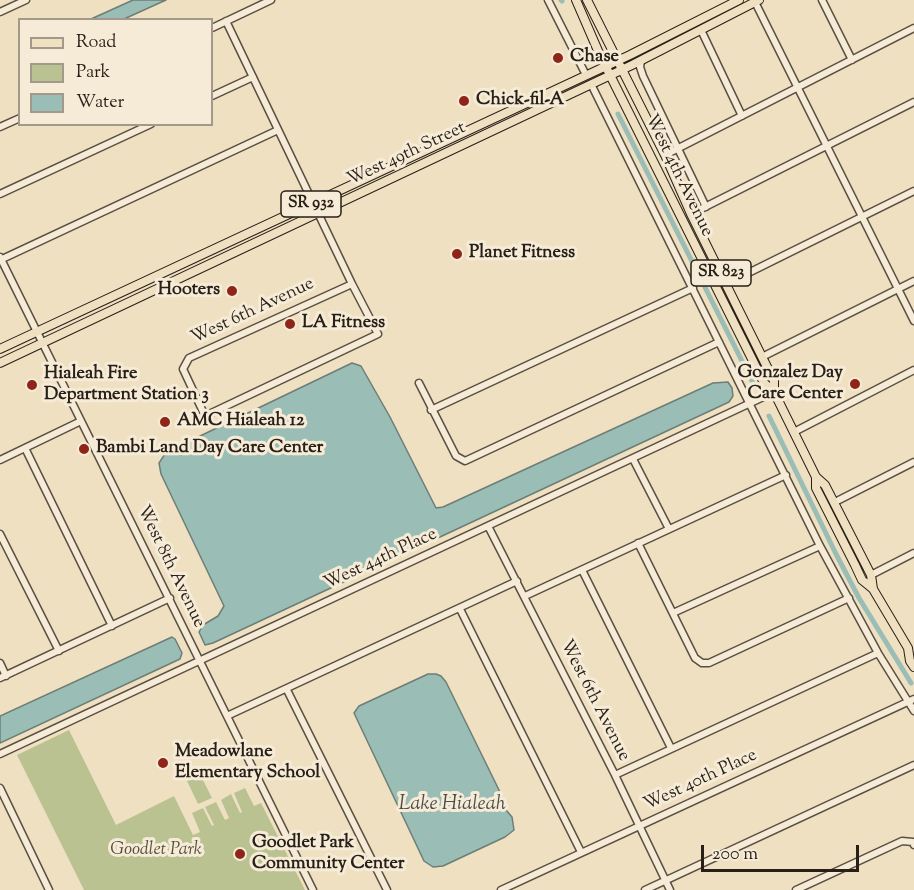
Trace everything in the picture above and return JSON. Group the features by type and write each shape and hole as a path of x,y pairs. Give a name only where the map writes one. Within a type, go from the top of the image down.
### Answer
{"main road":[{"name":"SR 823","path":"576,0 606,66"},
{"name":"SR 823","path":"587,0 618,61"},
{"name":"West 49th Street","path":"0,349 618,61 739,0"},
{"name":"West 49th Street","path":"0,363 641,61 756,1"},
{"name":"West 4th Avenue","path":"618,61 774,381 774,392"},
{"name":"West 4th Avenue","path":"606,66 764,383 774,392 794,432 816,477 816,489 862,580 873,589 912,648 910,661 914,667"},
{"path":"676,207 681,212 691,214"},
{"path":"186,276 188,265 212,250"},
{"path":"155,290 175,276 181,264"},
{"path":"711,278 717,283 726,284"},
{"name":"West 4th Avenue","path":"816,477 825,484 835,502 871,575 873,589"}],"street":[{"path":"0,12 26,0"},
{"path":"213,28 272,0"},
{"path":"548,0 586,75"},
{"path":"822,0 852,60"},
{"path":"756,1 914,321"},
{"name":"West 6th Avenue","path":"226,21 378,334 205,416 183,369 189,358 352,284"},
{"path":"665,155 914,28"},
{"path":"700,30 742,116"},
{"path":"641,61 642,76 705,207"},
{"path":"213,96 254,77"},
{"path":"591,84 820,546 879,652 911,700 914,711"},
{"path":"691,214 914,102"},
{"path":"0,128 18,119"},
{"path":"0,194 147,126"},
{"path":"0,259 278,130"},
{"path":"726,284 914,190"},
{"name":"West 8th Avenue","path":"0,259 313,890"},
{"path":"762,357 914,281"},
{"path":"431,410 693,288"},
{"path":"419,383 456,456 465,461 719,342"},
{"path":"794,432 914,370"},
{"name":"West 44th Place","path":"0,754 774,392"},
{"path":"0,460 81,421"},
{"path":"25,448 112,626"},
{"path":"633,459 669,529"},
{"path":"835,502 914,462"},
{"path":"525,597 786,476"},
{"name":"West 6th Avenue","path":"488,526 518,581 670,890"},
{"path":"0,534 59,651"},
{"path":"638,543 695,658 702,663 709,663 849,598"},
{"path":"673,613 820,546"},
{"path":"871,575 914,553"},
{"path":"582,570 671,748"},
{"path":"227,716 518,581"},
{"path":"0,663 3,677 170,598"},
{"path":"460,609 581,852"},
{"path":"615,776 879,652"},
{"path":"287,690 387,890"},
{"name":"West 40th Place","path":"501,890 911,700"},
{"path":"645,890 914,765"},
{"path":"1,793 49,890"},
{"path":"795,890 902,841 913,842 914,845"}],"green space":[{"name":"Goodlet Park","path":"69,730 116,825 174,796 193,835 200,832 192,813 203,808 212,826 214,825 205,807 216,802 225,820 229,818 221,800 231,794 240,813 242,812 234,793 245,788 254,806 261,803 305,890 84,890 17,755"},
{"path":"200,774 212,798 198,804 187,781"}],"water":[{"path":"133,0 166,0 126,18 93,18"},
{"path":"352,363 361,366 390,417 436,508 443,507 713,383 728,382 733,396 729,402 205,645 199,632 203,625 218,616 224,606 161,474 159,463 165,454 173,449"},
{"path":"172,637 182,653 180,659 0,743 0,716"},
{"name":"Lake Hialeah","path":"428,674 441,676 446,682 500,792 506,810 512,817 514,830 505,837 443,866 433,867 424,861 354,713 359,706"}],"waterway":[{"path":"618,114 754,385"},
{"path":"769,416 859,598 911,683"}],"place":[{"name":"Chase","path":"558,58"},
{"name":"Chick-fil-A","path":"464,101"},
{"name":"Planet Fitness","path":"457,254"},
{"name":"Hooters","path":"232,291"},
{"name":"LA Fitness","path":"290,324"},
{"name":"Gonzalez Day Care Center","path":"855,384"},
{"name":"Hialeah Fire Department Station 3","path":"32,385"},
{"name":"AMC Hialeah 12","path":"165,422"},
{"name":"Bambi Land Day Care Center","path":"84,449"},
{"name":"Meadowlane Elementary School","path":"163,763"},
{"name":"Goodlet Park Community Center","path":"240,854"}]}
